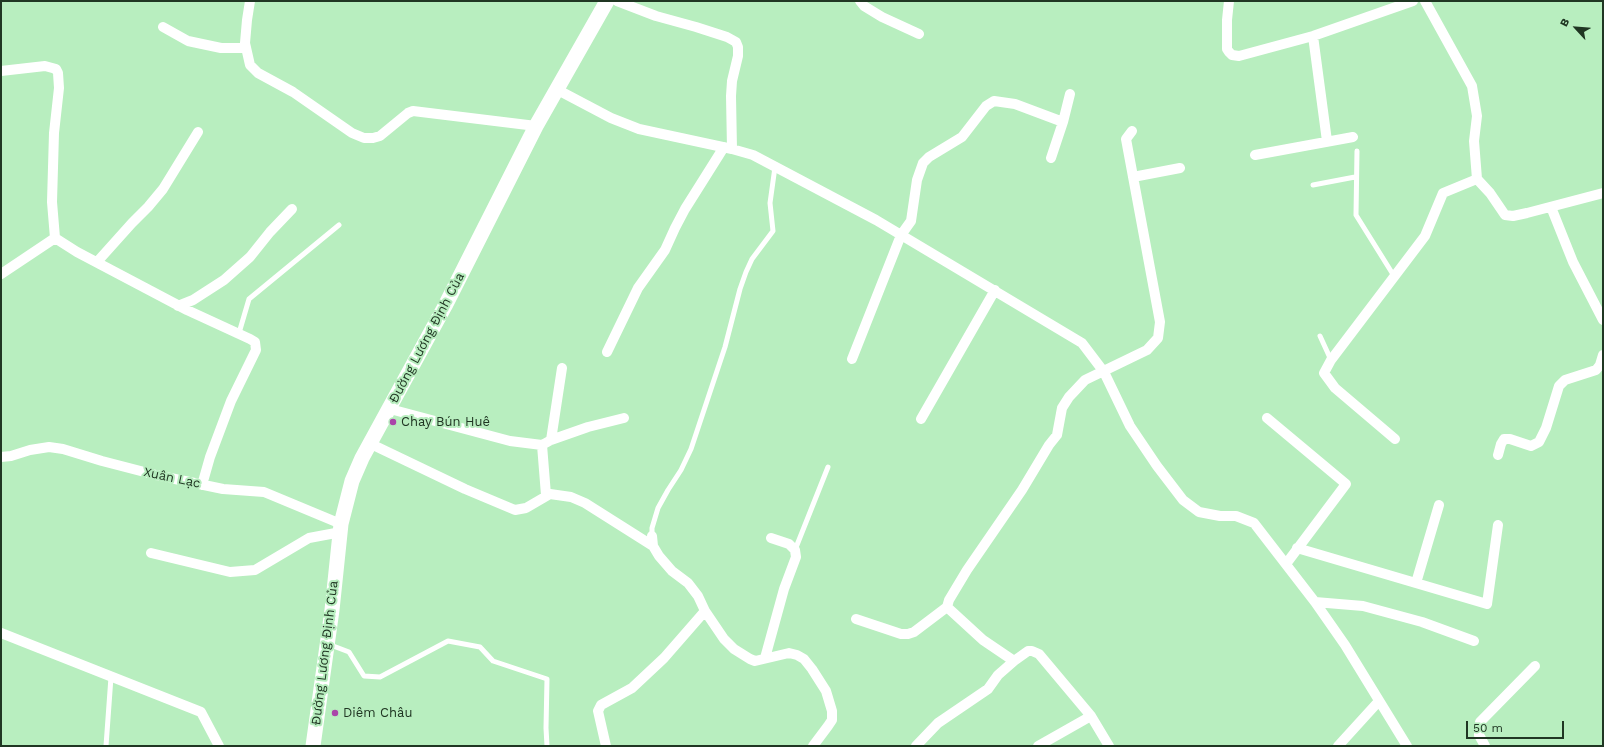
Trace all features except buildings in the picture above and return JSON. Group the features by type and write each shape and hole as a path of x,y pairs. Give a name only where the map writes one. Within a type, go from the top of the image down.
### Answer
{"street":[{"path":"250,1 247,20 246,48 250,65 258,73 293,92 352,133 364,138 380,136 408,113 413,111 536,126"},
{"name":"Đường Lương Định Của","path":"313,746 328,643 341,528 352,481 445,306 536,126 606,1"},
{"path":"607,352 638,288 665,250 685,209 728,148 732,81 738,56 738,47 736,42 727,37 656,16 617,1"},
{"path":"860,1 864,6 882,17 919,34"},
{"path":"1229,1 1228,52 1240,56 1313,36 1413,1"},
{"path":"1425,1 1472,86 1477,116 1474,141 1477,179 1490,192 1505,215 1513,216 1603,193"},
{"path":"163,27 188,41 221,48 246,48"},
{"path":"1313,36 1326,141"},
{"path":"1,71 45,66 56,69 58,73 59,88 54,133 52,202 55,238"},
{"path":"556,89 611,118 640,128 728,148 753,156 876,220 1082,343 1104,372 1130,426 1157,466 1183,500 1200,512 1220,516 1236,516 1254,522 1315,602 1344,644 1407,746"},
{"path":"1051,158 1063,122 1070,94"},
{"path":"852,359 901,235 911,221 917,180 923,163 929,157 962,137 986,106 994,101 1014,104 1063,122"},
{"path":"856,619 901,634 908,634 914,632 947,607 949,600 967,570 1022,490 1049,445 1057,435 1062,408 1070,397 1084,380 1104,372 1147,350 1158,338 1160,322 1126,138 1132,131"},
{"path":"97,262 148,207 162,189 198,132"},
{"path":"1255,155 1353,137"},
{"path":"1133,177 1180,168"},
{"path":"1395,440 1335,388 1324,373 1331,360 1425,236 1443,193 1477,179"},
{"path":"1551,207 1573,262 1603,320"},
{"path":"178,306 193,300 224,280 250,257 270,232 292,209"},
{"path":"55,238 178,306 239,333 255,342 256,350 231,401 210,457 202,485"},
{"path":"1,274 55,238"},
{"path":"921,419 995,290"},
{"path":"1498,455 1504,439 1510,438 1531,446 1539,442 1546,428 1559,386 1565,380 1596,370 1600,366 1603,355"},
{"path":"546,495 546,442 562,368"},
{"path":"390,409 510,441 546,442 588,427 624,418"},
{"path":"1267,418 1346,484 1286,564"},
{"path":"371,444 465,489 515,510 520,510 531,505 546,495 563,495 585,503 652,541 672,571 692,588 698,596 705,611 724,639 734,649 755,661 789,653 797,655 804,659 812,669 826,691 832,706 832,720 813,746"},
{"name":"Xuân Lạc","path":"1,456 11,456 30,450 49,447 63,449 126,468 202,485 223,489 264,492 341,528"},
{"path":"1416,583 1439,505"},
{"path":"1298,548 1487,604 1498,525"},
{"path":"151,553 230,572 255,570 308,538 341,528"},
{"path":"765,658 784,589 796,557 795,550 789,544 771,538"},
{"path":"1315,602 1363,606 1422,622 1474,641"},
{"path":"947,607 983,640 1014,661"},
{"path":"606,746 598,711 601,705 632,688 664,658 705,611"},
{"path":"1,633 201,712 219,746"},
{"path":"916,746 938,723 988,689 998,675 1028,651 1040,654 1091,716 1109,746"},
{"path":"1485,746 1479,735 1480,722 1535,666"},
{"path":"1338,746 1379,701"},
{"path":"1038,746 1091,716"}],"lane":[{"path":"1357,151 1355,176 1356,216 1394,276"},
{"path":"652,541 652,528 658,508 691,450 725,346 740,288 746,272 752,259 773,231 770,203 775,167"},
{"path":"1313,185 1355,176"},
{"path":"239,333 250,299 339,225"},
{"path":"1320,336 1331,360"},
{"path":"795,550 828,467"},
{"path":"328,643 349,652 364,676 380,677 448,641 480,647 493,661 547,679 546,728 548,746"},
{"path":"106,746 111,677"}],"place":[{"name":"Chay Bún Huê","path":"393,422"},
{"name":"Diêm Châu","path":"335,713"}]}
